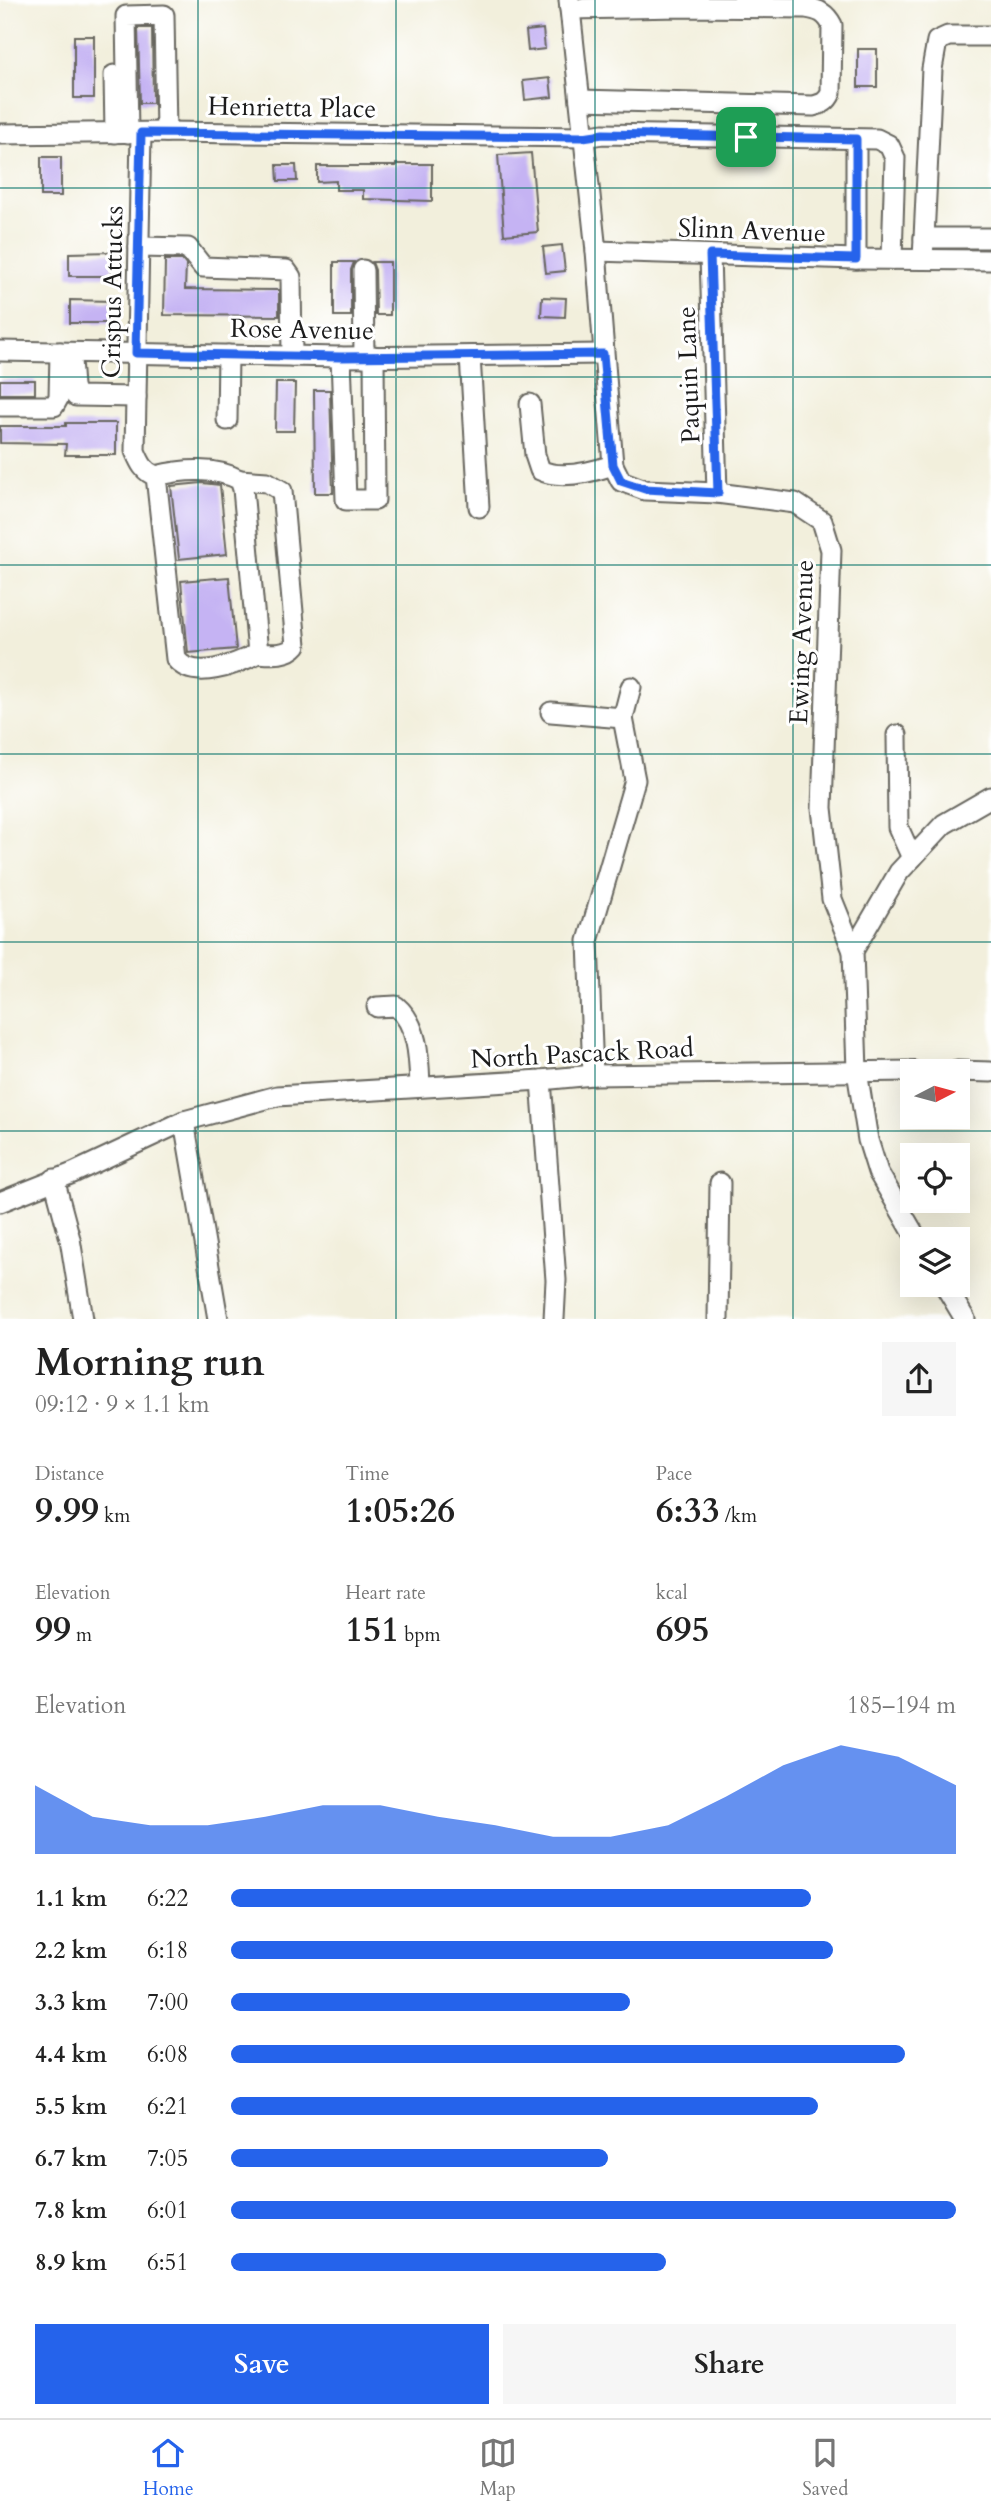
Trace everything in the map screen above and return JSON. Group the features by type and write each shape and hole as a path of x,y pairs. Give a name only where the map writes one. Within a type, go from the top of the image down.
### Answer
{"street":[{"path":"530,404 534,455 540,470 549,473 586,473 613,465 596,251 569,5 806,8 827,15 832,25 831,93 828,100 822,104 813,106 580,100"},
{"path":"128,133 126,16 164,15 166,132"},
{"path":"114,22 128,133"},
{"path":"923,259 932,69 937,41 948,36 991,36"},
{"name":"Henrietta Place","path":"0,134 166,132 583,137 603,134 877,139 889,145 895,158 892,259"},
{"name":"Crispus Attucks","path":"128,133 139,247 135,452 148,473 156,476"},
{"path":"856,139 856,259"},
{"path":"924,238 991,238"},
{"path":"139,247 188,248 203,267 286,270 291,277 292,356"},
{"name":"Slinn Avenue","path":"596,251 991,260"},
{"name":"Paquin Lane","path":"710,255 718,493"},
{"path":"341,357 346,500 375,500 363,270"},
{"name":"Rose Avenue","path":"0,351 341,357 603,354"},
{"path":"65,352 76,396 136,397"},
{"path":"0,406 54,406 59,397 65,352"},
{"path":"227,420 228,355"},
{"path":"470,356 479,507"},
{"name":"Ewing Avenue","path":"613,465 621,481 645,489 718,493 795,503 822,521 831,550 822,808 832,899 853,951"},
{"path":"215,471 240,480 267,482 282,491 296,645 284,653 258,653 234,666 187,669 176,659 156,476 215,471"},
{"path":"240,480 258,653"},
{"path":"593,1075 588,941 635,780 623,718 631,687"},
{"path":"551,712 623,718"},
{"path":"897,735 898,827 912,858"},
{"path":"911,1227 878,1172 868,1140 857,1071 853,951 899,872 944,824 991,797"},
{"path":"377,1007 396,1006 404,1013 418,1049 420,1087"},
{"name":"North Pascack Road","path":"0,1202 73,1173 184,1121 277,1096 593,1075 900,1071"},
{"path":"970,1071 991,1072"},
{"path":"541,1080 556,1280 554,1319"},
{"path":"184,1121 218,1319"},
{"path":"54,1179 70,1239 83,1319"},
{"path":"718,1319 720,1183"},
{"path":"952,1297 965,1319"}],"building":[{"path":"138,28 152,28 153,103 140,103"},
{"path":"543,29 545,49 528,51 526,31"},
{"path":"74,36 94,36 94,98 74,98"},
{"path":"858,49 877,49 877,87 858,87"},
{"path":"550,78 552,97 525,100 523,81"},
{"path":"531,153 538,232 504,235 498,155"},
{"path":"41,157 61,157 61,196 41,196"},
{"path":"432,164 432,201 363,199 363,190 336,190 336,181 317,182 317,166"},
{"path":"277,165 296,165 297,181 278,181"},
{"path":"562,245 565,271 546,273 543,247"},
{"path":"112,252 112,276 69,276 69,253"},
{"path":"165,260 182,260 186,265 185,289 279,290 279,316 164,315"},
{"path":"334,262 354,262 351,270 351,316 334,316"},
{"path":"372,262 390,262 390,315 376,315 375,270"},
{"path":"542,297 566,298 565,317 541,316"},
{"path":"70,300 112,301 112,323 70,323"},
{"path":"0,380 35,380 35,394 0,394"},
{"path":"276,383 295,383 294,431 275,431"},
{"path":"314,390 330,390 333,493 315,493"},
{"path":"66,423 116,423 116,455 65,455 66,444 0,443 0,426 66,426"},
{"path":"202,483 220,485 227,554 179,559 171,486"},
{"path":"229,577 236,649 188,653 181,581"}],"route":[{"path":"141,133 746,137 856,139 856,259 710,255 718,493 645,489 621,481 611,458 603,354 341,357 136,353 141,133"}]}
